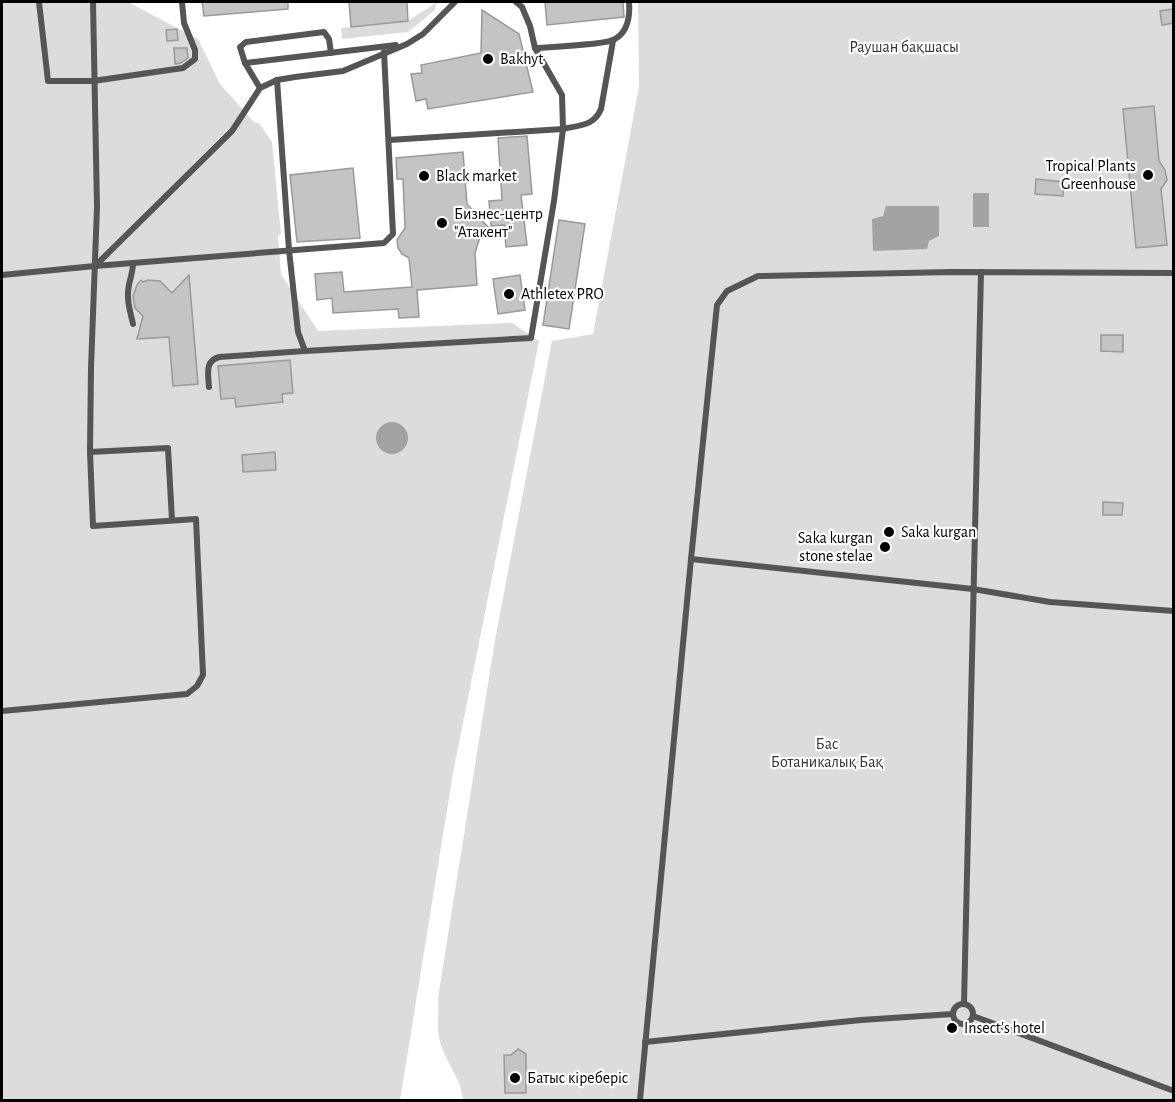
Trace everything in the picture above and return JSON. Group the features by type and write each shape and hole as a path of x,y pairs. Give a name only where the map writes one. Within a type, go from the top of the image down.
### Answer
{"lane":[{"path":"39,2 48,81 93,81 183,68 195,59 195,50 184,23 182,2"},
{"path":"2,711 187,694 197,686 203,675 196,519 93,526 90,452 97,207 93,2"},
{"path":"95,266 232,131 260,88 278,80 343,71 407,44 423,34 455,2"},
{"path":"209,387 208,364 212,359 219,357 531,338 554,201 563,129 562,95 535,48 530,26 522,7 516,2"},
{"path":"535,48 613,41 623,33 630,16 629,2"},
{"path":"260,88 244,63 240,47 246,42 320,32 328,36 331,53"},
{"path":"388,140 563,129 589,123 597,118 601,109 613,41"},
{"path":"244,63 407,44"},
{"path":"2,275 384,243 393,234 384,52"},
{"path":"278,80 289,250 298,332 305,351"},
{"path":"133,263 128,291 133,324"},
{"path":"964,1004 981,272"},
{"path":"639,1101 717,305 727,291 759,276 981,272 1173,273"},
{"path":"90,452 168,448 172,520"},
{"path":"691,559 974,589 1050,602 1173,611"},
{"path":"964,1004 956,1007 953,1014 954,1019 962,1024 971,1020 973,1016"},
{"path":"964,1004 971,1008 973,1016"},
{"path":"645,1042 861,1020 953,1014"},
{"path":"973,1016 1173,1091"}],"green space":[{"path":"2,2 128,2 198,39 220,84 254,122 259,123 272,142 281,234 278,236 281,274 318,331 512,323 539,341 453,773 400,1100 2,1100"},
{"path":"437,2 435,10 408,32 342,39 341,28 408,21"},
{"name":"Бас Ботаникалық Бақ","path":"638,2 1173,2 1173,1100 463,1100 459,1084 439,1037 438,998 495,640 552,341 593,334 639,87"}],"shaded area":[{"path":"973,193 989,193 989,227 973,227"},
{"path":"886,206 939,206 939,236 929,241 927,249 873,251 872,219 883,216"},
{"path":"392,422 403,427 408,438 403,449 392,454 381,449 376,438 381,427"}],"building":[{"path":"202,2 288,2 288,9 204,16"},
{"path":"349,2 407,2 408,21 351,27"},
{"path":"545,2 623,2 624,17 547,25"},
{"path":"1173,9 1173,23 1162,25 1160,11"},
{"name":"Bakhyt","path":"482,10 519,34 533,92 428,109 426,99 416,101 411,74 422,73 421,65 481,53"},
{"path":"177,29 178,40 167,41 166,30"},
{"path":"174,48 187,48 188,58 175,64"},
{"name":"Tropical Plants Greenhouse","path":"1154,106 1159,161 1165,170 1167,180 1161,189 1167,245 1136,248 1123,109"},
{"path":"527,136 532,194 521,195 527,245 506,247 504,225 491,226 489,201 502,200 498,138"},
{"name":"Бизнес-центр \"Атакент\"","path":"463,152 467,204 488,227 480,227 480,237 475,253 477,285 417,290 419,317 399,318 398,309 333,313 332,298 317,300 315,274 342,272 344,292 412,287 409,258 398,248 397,240 405,228 403,179 397,179 396,158"},
{"path":"353,168 360,238 297,242 290,175"},
{"path":"1036,179 1064,182 1063,196 1035,194"},
{"path":"559,220 585,224 569,329 543,325"},
{"path":"189,275 198,384 173,386 169,337 137,339 143,316 135,308 133,296 141,280 143,282 160,281 172,293"},
{"name":"Athletex PRO","path":"520,275 525,310 498,314 493,279"},
{"path":"1101,335 1123,335 1123,352 1101,351"},
{"path":"290,360 293,393 282,394 283,402 236,407 235,398 221,399 218,366"},
{"path":"275,452 276,470 243,472 242,455"},
{"path":"1103,502 1123,503 1122,515 1103,515"},
{"name":"Батыс кіреберіс","path":"518,1049 526,1054 526,1093 505,1093 504,1055 511,1055"}],"place":[{"name":"Bakhyt","path":"488,59"},
{"name":"Tropical Plants Greenhouse","path":"1148,175"},
{"name":"Black market","path":"424,176"},
{"name":"Бизнес-центр \"Атакент\"","path":"442,223"},
{"name":"Athletex PRO","path":"509,294"},
{"name":"Saka kurgan","path":"889,532"},
{"name":"Saka kurgan stone stelae","path":"885,547"},
{"name":"Insect's hotel","path":"952,1028"},
{"name":"Батыс кіреберіс","path":"515,1078"}],"park label":[{"name":"Раушан бақшасы","path":"904,47"}]}
